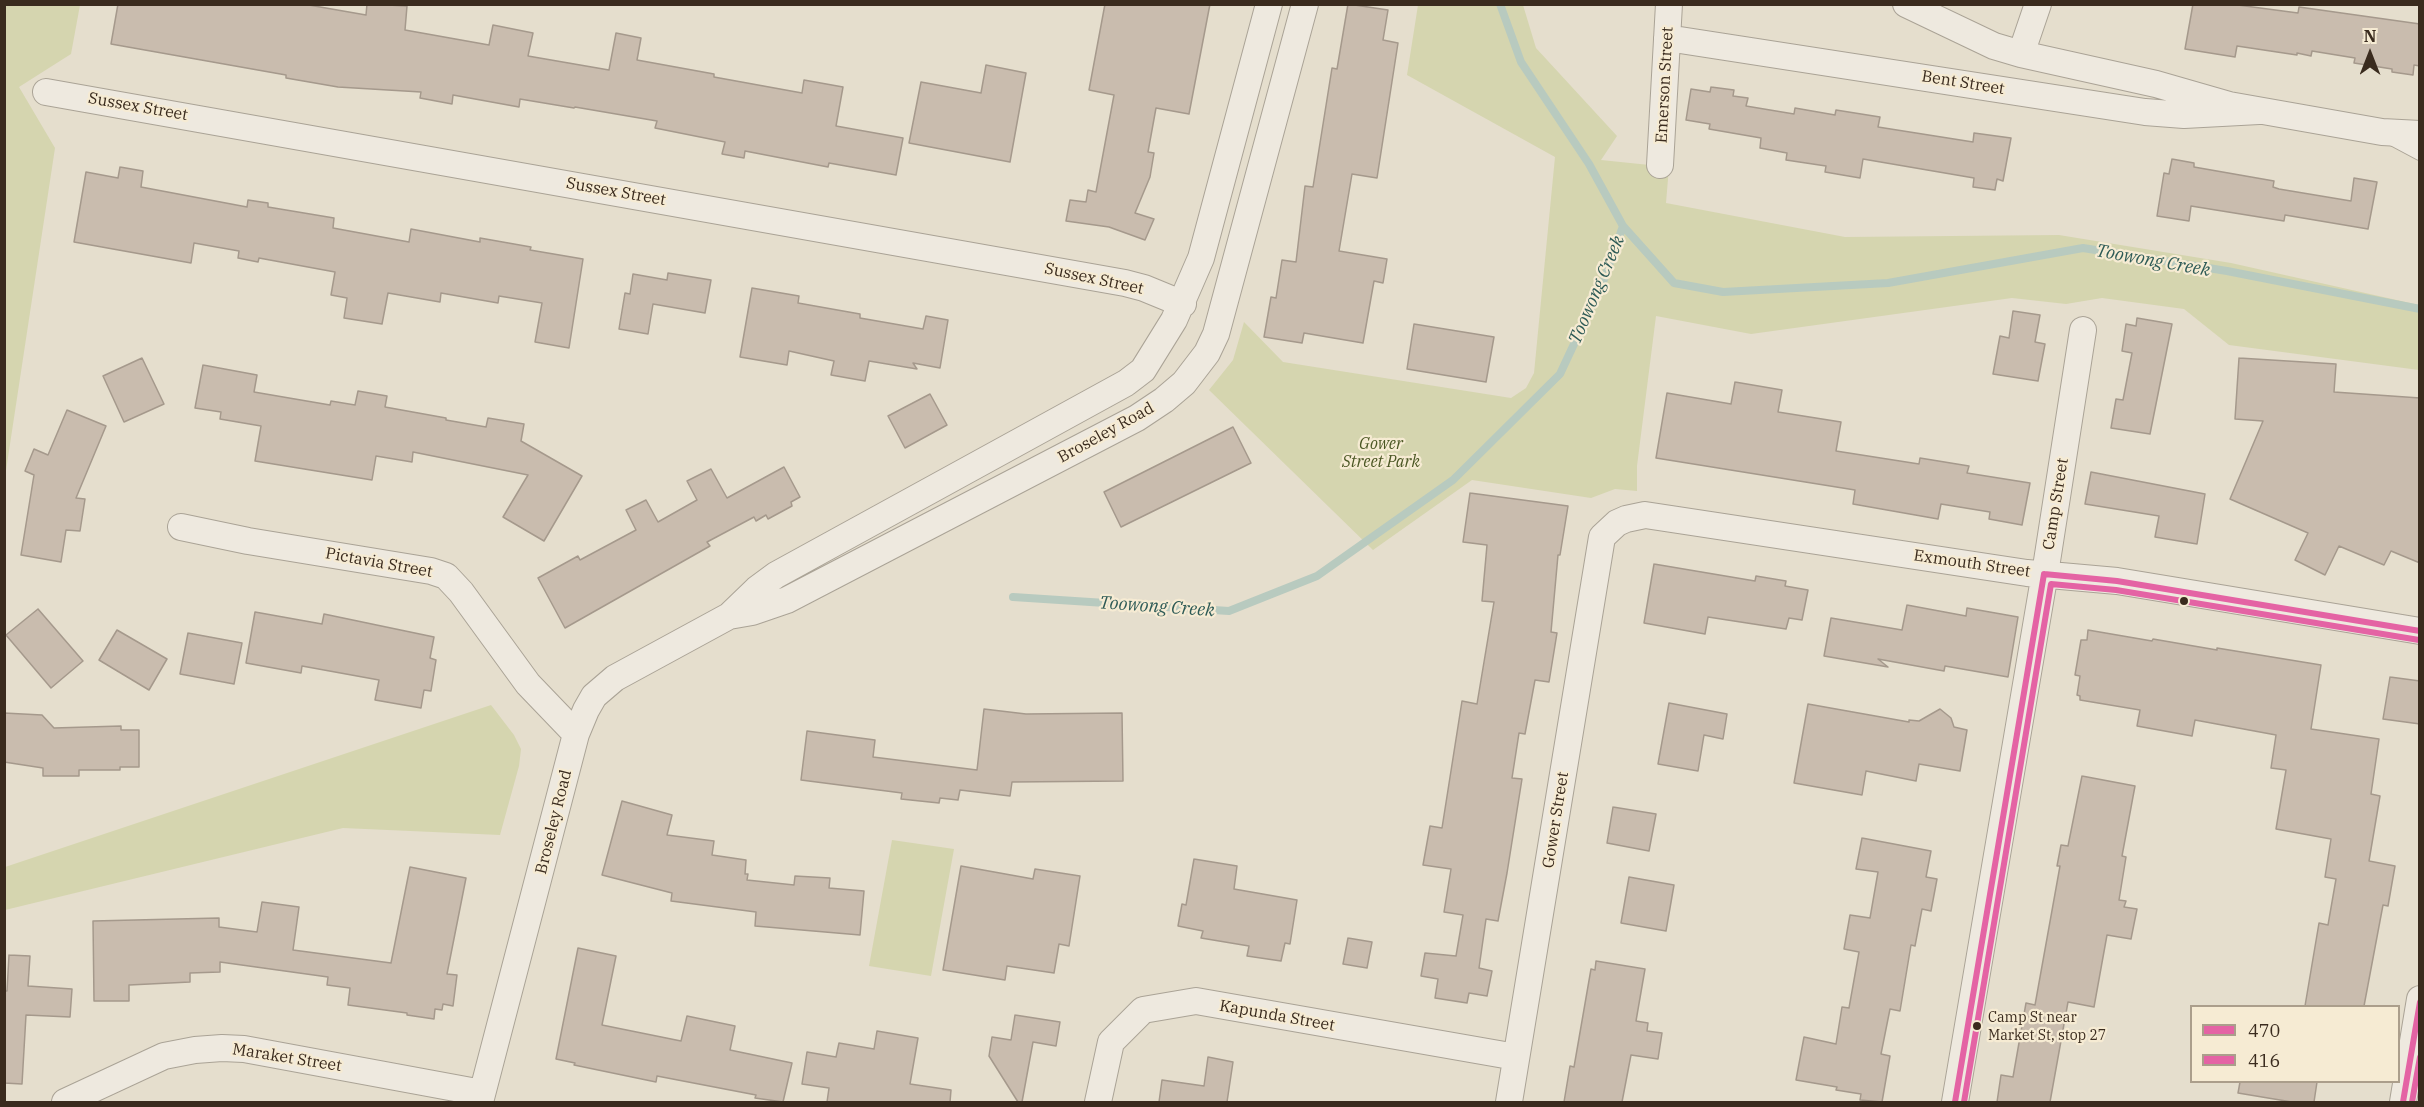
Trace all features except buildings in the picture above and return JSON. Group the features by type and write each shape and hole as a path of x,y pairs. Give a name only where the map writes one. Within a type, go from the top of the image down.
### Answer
{"street":[{"name":"Broseley Road","path":"481,1098 576,734 586,710 605,685 729,616 757,589 776,575 1136,377 1156,353 1183,304 1201,258 1269,4"},
{"name":"Broseley Road","path":"729,616 753,612 787,600 1137,418 1184,383 1198,367 1216,334 1305,4"},
{"name":"Emerson Street","path":"1660,165 1669,4"},
{"name":"Bent Street","path":"1906,4 1988,43 2021,54 2156,84 2229,105 2382,132 2420,134"},
{"path":"2021,54 2038,4"},
{"name":"Bent Street","path":"1667,38 2145,112 2184,115 2259,111"},
{"name":"Sussex Street","path":"46,92 1125,283 1183,304"},
{"name":"Camp Street","path":"1955,1102 2083,330"},
{"name":"Exmouth Street","path":"1602,537 1617,523 1645,515 2044,574 2107,579 2420,631"},
{"name":"Pictavia Street","path":"181,527 248,541 430,571 446,576 461,592 528,684 576,734"},
{"name":"Gower Street","path":"1509,1102 1602,537"},
{"path":"2403,1102 2420,999"},
{"name":"Kapunda Street","path":"1098,1102 1111,1042 1143,1010 1196,1002 1516,1057"},
{"name":"Maraket Street","path":"65,1102 164,1056 222,1048 267,1053 481,1098"}],"lane":[{"name":"Bent Street","path":"2382,132 2420,153"}],"green space":[{"path":"4,5 80,5 71,54 19,87 55,148 5,477"},
{"name":"Gower Street Park","path":"1418,5 1523,5 1536,48 1617,136 1601,160 1669,167 1666,203 1845,237 2059,235 2231,263 2419,305 2419,370 2229,345 2184,309 2102,298 2066,304 2012,298 1751,334 1656,316 1637,466 1637,491 1615,489 1591,498 1472,480 1373,550 1209,390 1233,360 1244,322 1283,362 1511,398 1526,388 1534,373 1555,157 1407,75"},
{"path":"491,705 514,735 521,749 519,766 500,835 343,828 5,910 5,867"},
{"path":"892,840 954,849 931,976 869,966"}],"waterway":[{"name":"Toowong Creek","path":"1500,4 1521,62 1589,164 1623,226 1674,283 1723,292 1888,283 2083,248 2227,271 2420,309"},
{"name":"Toowong Creek","path":"1013,597 1229,611 1317,576 1453,480 1560,374 1603,282 1623,226"}],"transit line":[{"name":"470","path":"2044,574 2117,581 2420,631"},
{"name":"470","path":"1955,1102 2044,574"},
{"name":"416","path":"1964,1102 2051,584 2116,590 2419,640"},
{"name":"470","path":"2403,1102 2420,1002"},
{"name":"416","path":"2412,1102 2420,1057"}],"place":[{"name":"Camp St near Market St, stop 27","path":"1977,1026"}]}
